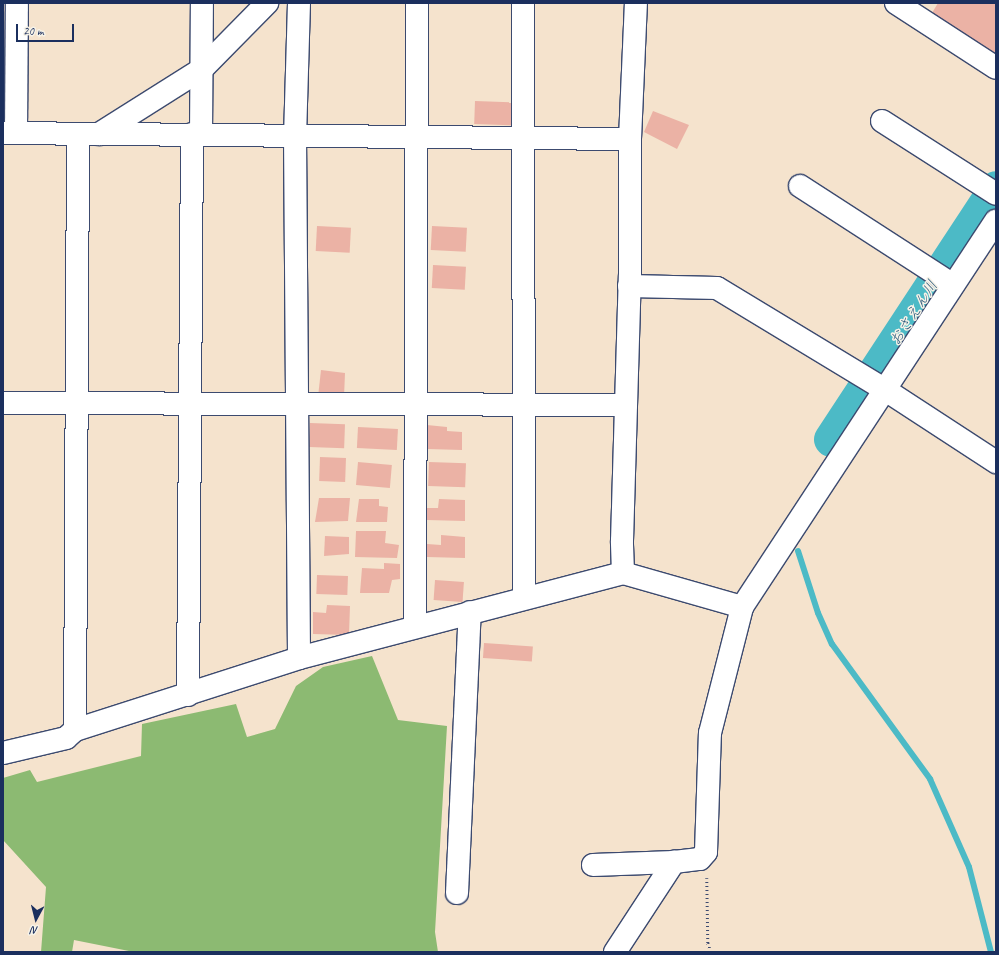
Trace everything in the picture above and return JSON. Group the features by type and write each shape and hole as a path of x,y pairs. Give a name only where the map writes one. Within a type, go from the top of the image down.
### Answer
{"street":[{"path":"17,3 9,133 630,139"},
{"path":"188,695 190,404 196,135 202,69 202,3"},
{"path":"89,134 202,69 267,3"},
{"path":"299,3 295,136 299,658"},
{"path":"415,626 417,3"},
{"path":"523,3 524,598"},
{"path":"623,573 622,541 629,286 630,139 636,3"},
{"path":"896,3 996,68"},
{"path":"882,121 996,194"},
{"path":"75,730 77,404 89,134"},
{"path":"800,186 953,285"},
{"path":"593,865 674,862 700,859 706,852 710,733 742,607 884,389 996,221"},
{"path":"629,286 717,288 884,389 996,462"},
{"path":"3,403 626,405"},
{"path":"3,753 66,738 75,730 188,695 299,658 415,626 623,573 742,607"},
{"path":"457,893 470,612"},
{"path":"614,952 674,862"}],"path":[{"path":"706,852 708,943 711,952"}],"green space":[{"path":"372,656 398,720 447,726 435,932 438,952 134,952 74,940 72,952 41,952 46,887 3,840 3,778 30,770 37,782 141,756 142,724 236,704 247,737 275,729 296,686 323,667"}],"building":[{"path":"938,3 996,3 996,57 932,13"},
{"path":"475,101 512,102 511,125 474,124"},
{"path":"653,111 689,125 677,149 644,132"},
{"path":"317,226 351,228 350,253 316,251"},
{"path":"432,226 467,228 466,252 431,250"},
{"path":"433,265 466,267 465,290 432,288"},
{"path":"321,370 345,373 344,397 318,397"},
{"path":"310,423 345,424 344,448 309,447"},
{"path":"427,425 447,427 447,431 462,432 462,450 427,449"},
{"path":"358,427 398,429 397,450 357,448"},
{"path":"320,457 346,458 345,482 319,481"},
{"path":"358,462 392,465 390,488 356,485"},
{"path":"429,462 466,463 465,487 428,486"},
{"path":"319,498 350,498 348,521 315,522"},
{"path":"359,499 379,499 379,506 388,507 387,522 356,522"},
{"path":"439,499 465,500 465,521 427,520 427,508 438,508"},
{"path":"356,531 386,531 385,543 399,545 397,558 355,557"},
{"path":"441,535 465,537 465,558 427,557 427,544 441,545"},
{"path":"325,536 349,537 349,554 324,556"},
{"path":"384,563 400,564 400,579 392,580 389,593 360,593 362,568 384,569"},
{"path":"317,575 348,576 347,595 316,594"},
{"path":"435,580 464,582 463,602 434,600"},
{"path":"327,605 350,606 349,635 313,634 313,612 326,613"},
{"path":"484,643 533,646 532,661 483,658"}],"waterway":[{"name":"おさえん川","path":"831,439 996,188"},
{"path":"798,551 818,613 832,644 930,779 969,867 991,952"}]}
